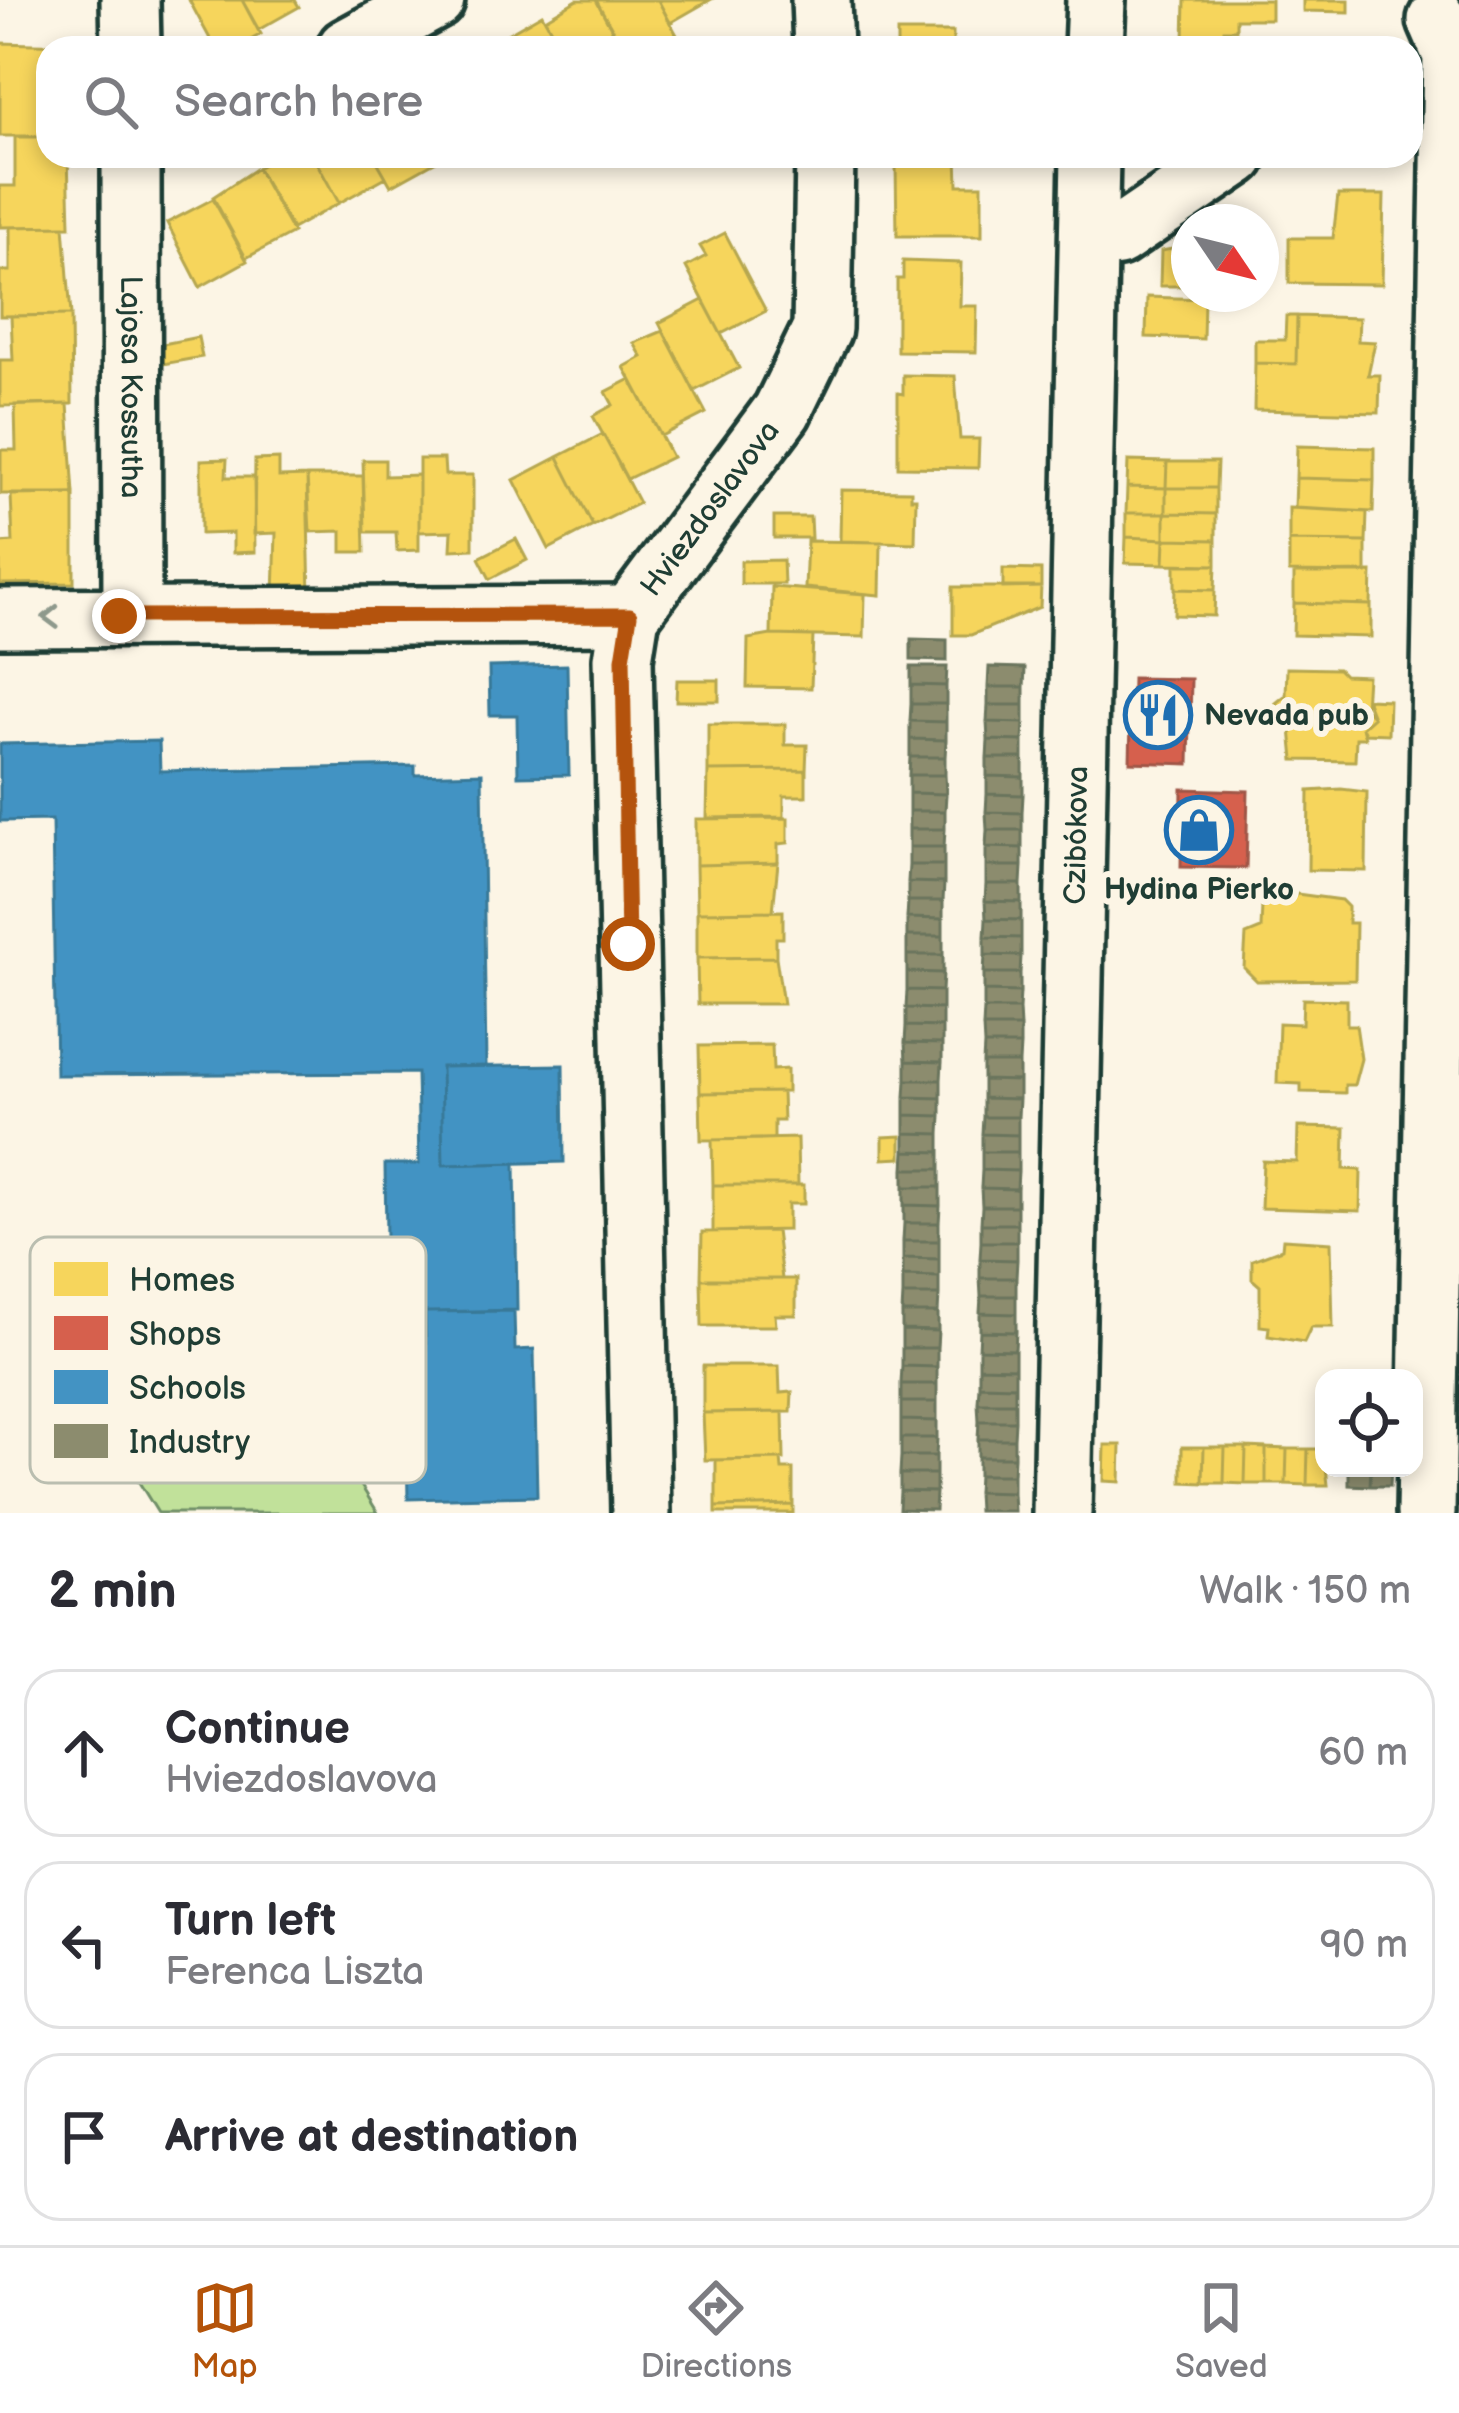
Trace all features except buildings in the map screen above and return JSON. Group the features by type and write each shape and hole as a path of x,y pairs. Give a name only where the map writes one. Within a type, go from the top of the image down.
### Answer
{"street":[{"path":"130,0 131,36"},
{"path":"369,36 435,0"},
{"path":"821,0 822,36"},
{"path":"1094,36 1096,0"},
{"path":"1426,1513 1452,55 1430,24"},
{"name":"Lajosa Kossutha","path":"131,168 132,615"},
{"name":"Hviezdoslavova","path":"641,1513 623,659 630,615 782,411 822,329 825,168"},
{"name":"Czibókova","path":"1063,1513 1090,168"},
{"path":"1090,241 1118,237 1219,168"},
{"path":"0,618 630,615"}],"green space":[{"path":"139,1483 359,1483 378,1513 158,1513"}],"place":[{"name":"Nevada pub","path":"1158,715"},
{"name":"Hydina Pierko","path":"1199,830"}],"route":[{"path":"119,616 630,615 623,659 628,944"}]}
